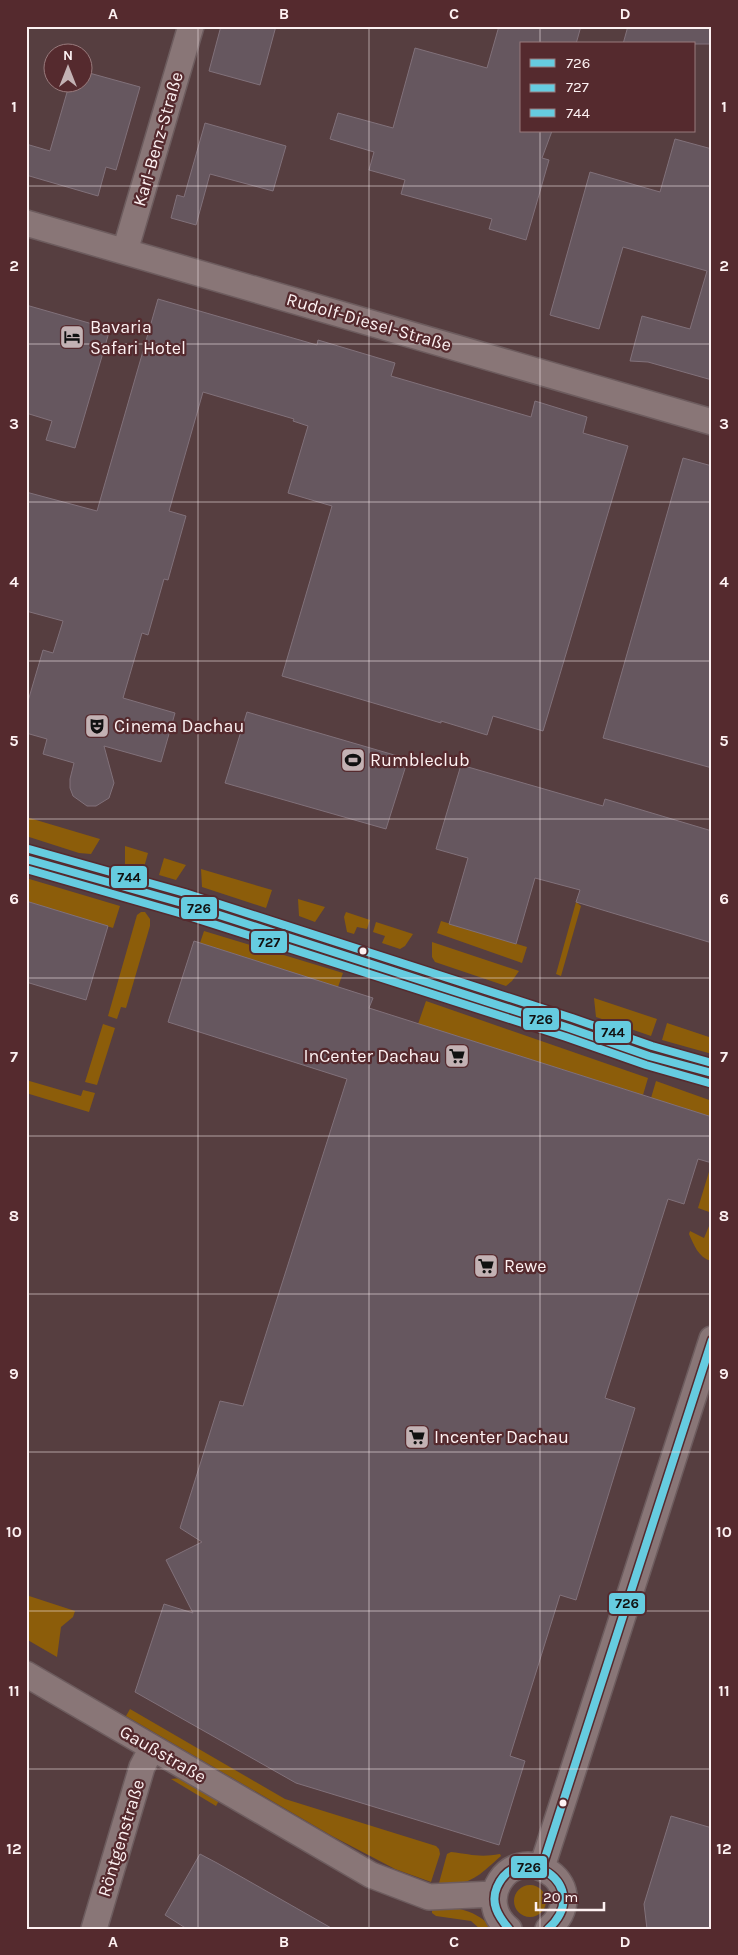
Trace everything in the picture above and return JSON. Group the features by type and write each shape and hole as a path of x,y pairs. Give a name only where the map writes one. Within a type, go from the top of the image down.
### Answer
{"street":[{"name":"Karl-Benz-Straße","path":"125,251 191,26"},
{"name":"Rudolf-Diesel-Straße","path":"26,223 712,422"},
{"path":"26,859 177,902 569,1028 649,1056 712,1073"},
{"path":"542,1867 712,1339"},
{"name":"Gaußstraße","path":"26,1674 371,1875 429,1897 494,1894"},
{"name":"Röntgenstraße","path":"94,1929 142,1767 152,1748"},
{"path":"509,1929 497,1915 494,1905 494,1894 497,1884 512,1869 532,1865 542,1867 556,1878 563,1893 564,1904 561,1915 548,1929"}],"shaded area":[{"path":"26,817 100,839 91,854 79,853 26,836"},
{"path":"125,846 148,853 143,871 125,865"},
{"path":"164,858 186,865 176,880 159,875"},
{"path":"201,869 272,890 266,908 202,887"},
{"path":"26,878 120,906 113,928 26,901"},
{"path":"298,899 325,907 315,922 299,916"},
{"path":"576,902 581,906 561,976 556,974"},
{"path":"145,912 150,919 150,926 126,1008 121,1007 117,1019 108,1016 137,915"},
{"path":"346,912 370,920 367,929 357,927 354,934 347,932 344,917"},
{"path":"441,921 527,947 522,963 437,933"},
{"path":"376,922 413,934 405,946 400,949 382,943 385,936 373,932"},
{"path":"204,931 343,973 338,987 200,943"},
{"path":"432,942 519,971 506,986 435,962 432,957"},
{"path":"594,998 657,1019 651,1036 596,1017"},
{"path":"426,1001 648,1078 643,1095 418,1024"},
{"path":"667,1023 712,1038 712,1054 662,1040"},
{"path":"103,1024 115,1028 97,1085 85,1082"},
{"path":"26,1080 81,1096 83,1090 95,1093 89,1112 26,1093"},
{"path":"656,1081 712,1101 712,1117 651,1098"},
{"path":"712,1162 712,1213 698,1208"},
{"path":"712,1219 711,1261 700,1254 689,1234 690,1231 704,1238"},
{"path":"26,1595 75,1611 73,1617 61,1627 57,1657 26,1639"},
{"path":"130,1709 285,1799 436,1846 440,1854 431,1882 395,1869 332,1836 126,1716"},
{"path":"181,1778 221,1797 216,1806 171,1779"},
{"path":"451,1852 480,1856 500,1854 501,1856 474,1878 459,1883 439,1883 447,1854"},
{"path":"530,1885 542,1889 546,1901 542,1913 530,1917 518,1913 514,1901 518,1889"},
{"path":"432,1904 473,1913 492,1929 480,1929 471,1921 436,1916 432,1913"}],"building":[{"path":"221,26 276,26 260,85 209,71"},
{"path":"499,26 581,26 577,42 520,42 520,132 552,132 542,158 549,160 526,240 489,229 492,219 401,194 405,180 369,170 374,152 330,139 338,113 393,128 415,48 487,68"},
{"path":"628,26 712,26 712,44 696,44 696,42 624,42"},
{"path":"92,74 140,87 116,170 106,167 98,196 26,175 26,144 50,151 67,92 92,92"},
{"path":"205,123 286,146 273,191 210,174 196,225 171,218 177,195 184,197"},
{"path":"675,139 712,149 712,380 648,362 630,361 642,316 690,329 707,271 623,247 599,329 550,315 590,172 660,192"},
{"path":"158,299 317,345 318,340 395,363 391,376 531,417 535,401 587,417 583,433 628,446 543,731 493,716 487,735 282,676 332,506 288,493 308,426 293,421 294,419 203,392 169,511 186,516 168,580 164,579 148,635 142,633 123,698 175,713 161,762 104,746 114,783 109,798 96,806 87,806 73,796 70,788 70,779 74,763 43,754 47,739 26,733 26,708 43,650 53,653 63,621 26,611 26,492 97,511"},
{"path":"26,305 110,329 75,448 46,440 52,421 26,413"},
{"path":"683,458 712,466 712,768 603,738"},
{"path":"247,712 408,759 386,829 225,783"},
{"path":"461,765 603,806 605,799 712,831 712,943 576,902 580,890 535,878 516,944 449,924 468,858 436,849"},
{"path":"26,901 108,926 86,1000 26,982"},
{"name":"Incenter Dachau","path":"194,941 373,998 369,1008 712,1117 712,1163 698,1159 684,1204 668,1199 605,1398 635,1408 576,1600 560,1595 510,1756 525,1761 499,1845 296,1783 135,1692 164,1604 193,1613 166,1560 202,1542 180,1528 220,1401 243,1406 347,1079 168,1022"},
{"path":"671,1816 712,1828 712,1929 647,1929 644,1904"},
{"path":"200,1854 333,1929 187,1929 165,1915"}],"transit line":[{"name":"744","path":"29,849 185,893 572,1018 652,1046 712,1063"},
{"name":"726","path":"26,859 182,903 569,1028 649,1056 712,1073"},
{"name":"727","path":"26,869 179,913 566,1037 646,1065 709,1083"},
{"name":"726","path":"542,1867 712,1340"},
{"name":"726","path":"509,1929 496,1909 494,1898 497,1887 507,1873 521,1866 535,1867 549,1873 559,1884 563,1897 560,1913 548,1929"}],"place":[{"name":"Bavaria Safari Hotel","path":"72,337"},
{"name":"Cinema Dachau","path":"97,726"},
{"name":"Rumbleclub","path":"353,760"},
{"name":"InCenter Dachau","path":"457,1056"},
{"name":"Rewe","path":"486,1266"},
{"name":"Incenter Dachau","path":"417,1437"}]}
